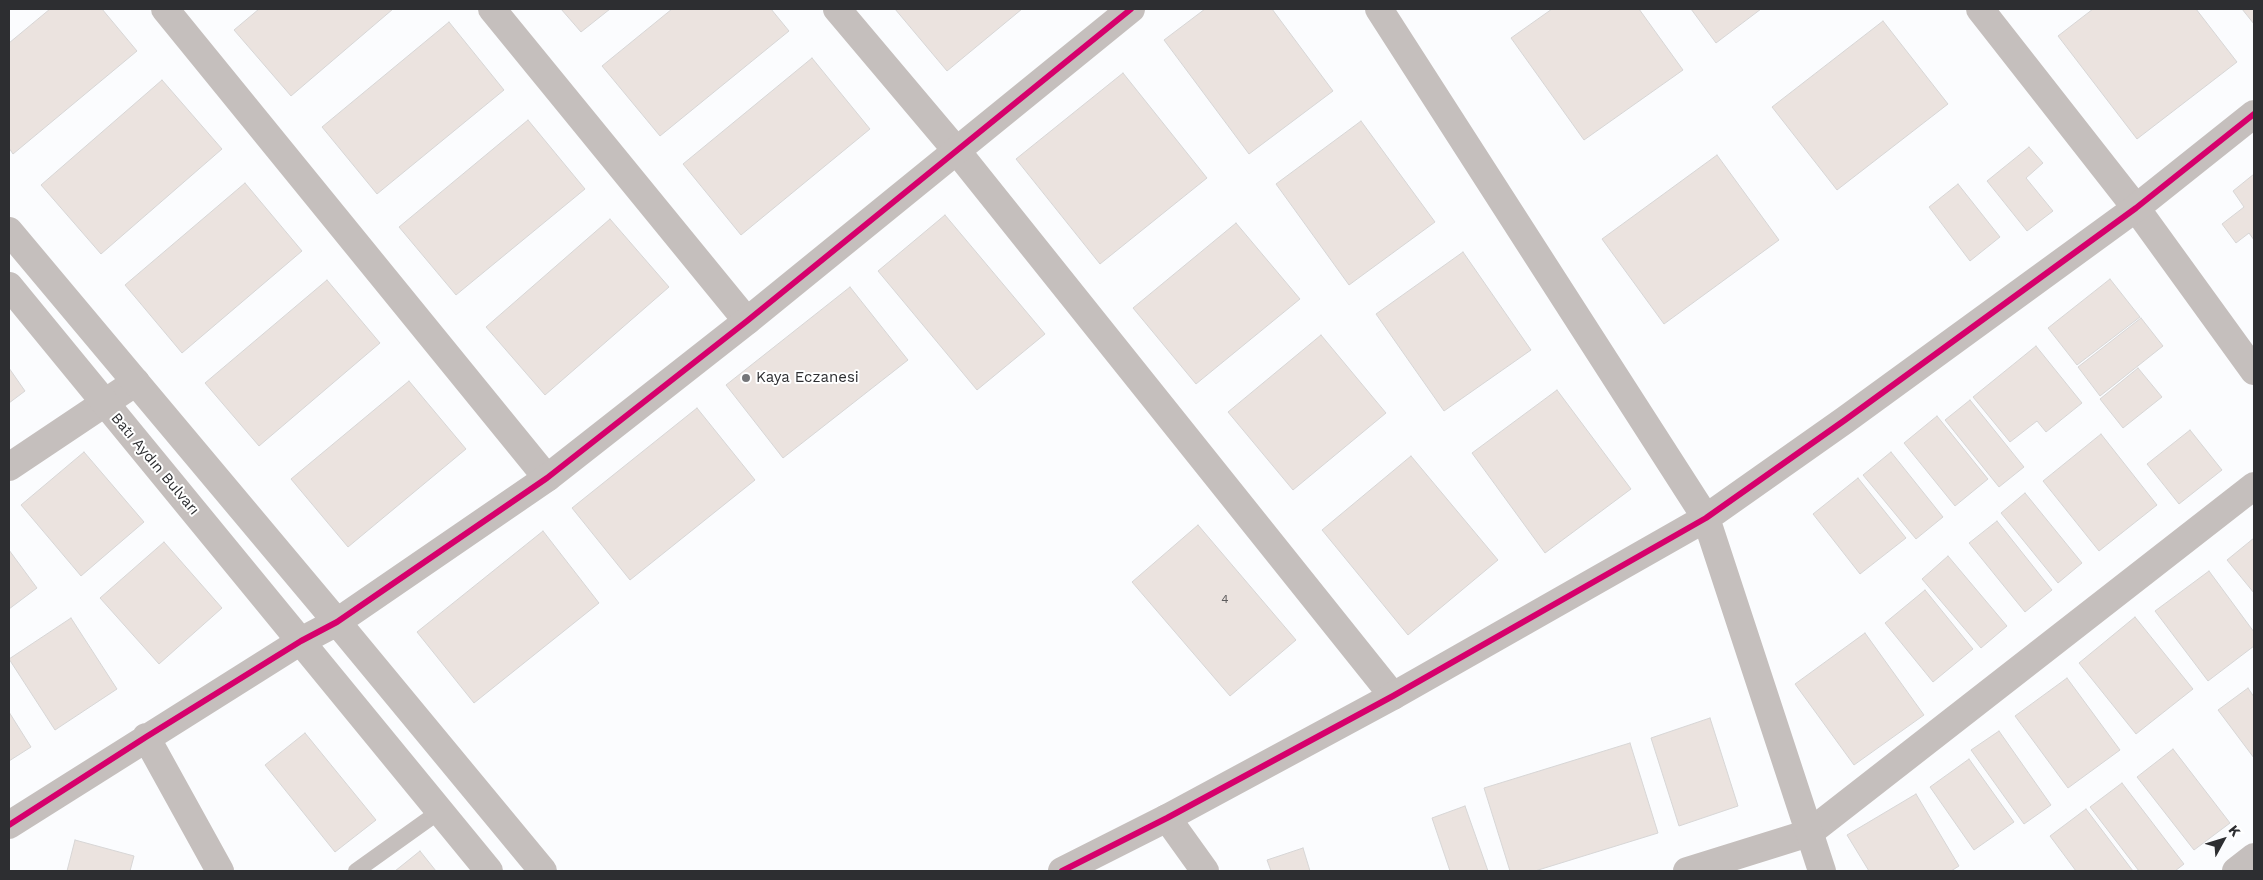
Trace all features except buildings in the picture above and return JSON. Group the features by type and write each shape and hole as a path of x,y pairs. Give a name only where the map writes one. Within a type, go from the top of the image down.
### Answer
{"street":[{"path":"164,9 547,478"},
{"path":"492,9 747,321"},
{"path":"837,9 956,150 1393,696"},
{"path":"9,825 301,641 337,622 547,478 747,321 1131,9"},
{"path":"1379,9 1706,518 1822,871"},
{"path":"1980,9 2136,208 2254,371"},
{"path":"1062,871 1167,818 1393,696 1706,518 1845,420 2136,208 2254,114"},
{"path":"9,232 337,622 543,871"},
{"name":"Batı Aydın Bulvarı","path":"9,286 489,871"},
{"path":"9,467 106,404 136,382"},
{"path":"1688,871 1809,833 2254,486"},
{"path":"146,737 220,871"},
{"path":"1167,818 1205,871"},
{"path":"2236,871 2254,857"}],"lane":[{"path":"356,871 440,811"}],"cycle path":[{"path":"9,825 301,641 337,622 547,478 747,321 1131,9"},
{"path":"1062,871 1167,818 1393,696 1706,518 1845,420 2136,208 2254,114"}],"place":[{"name":"Kaya Eczanesi","path":"746,378"}]}
